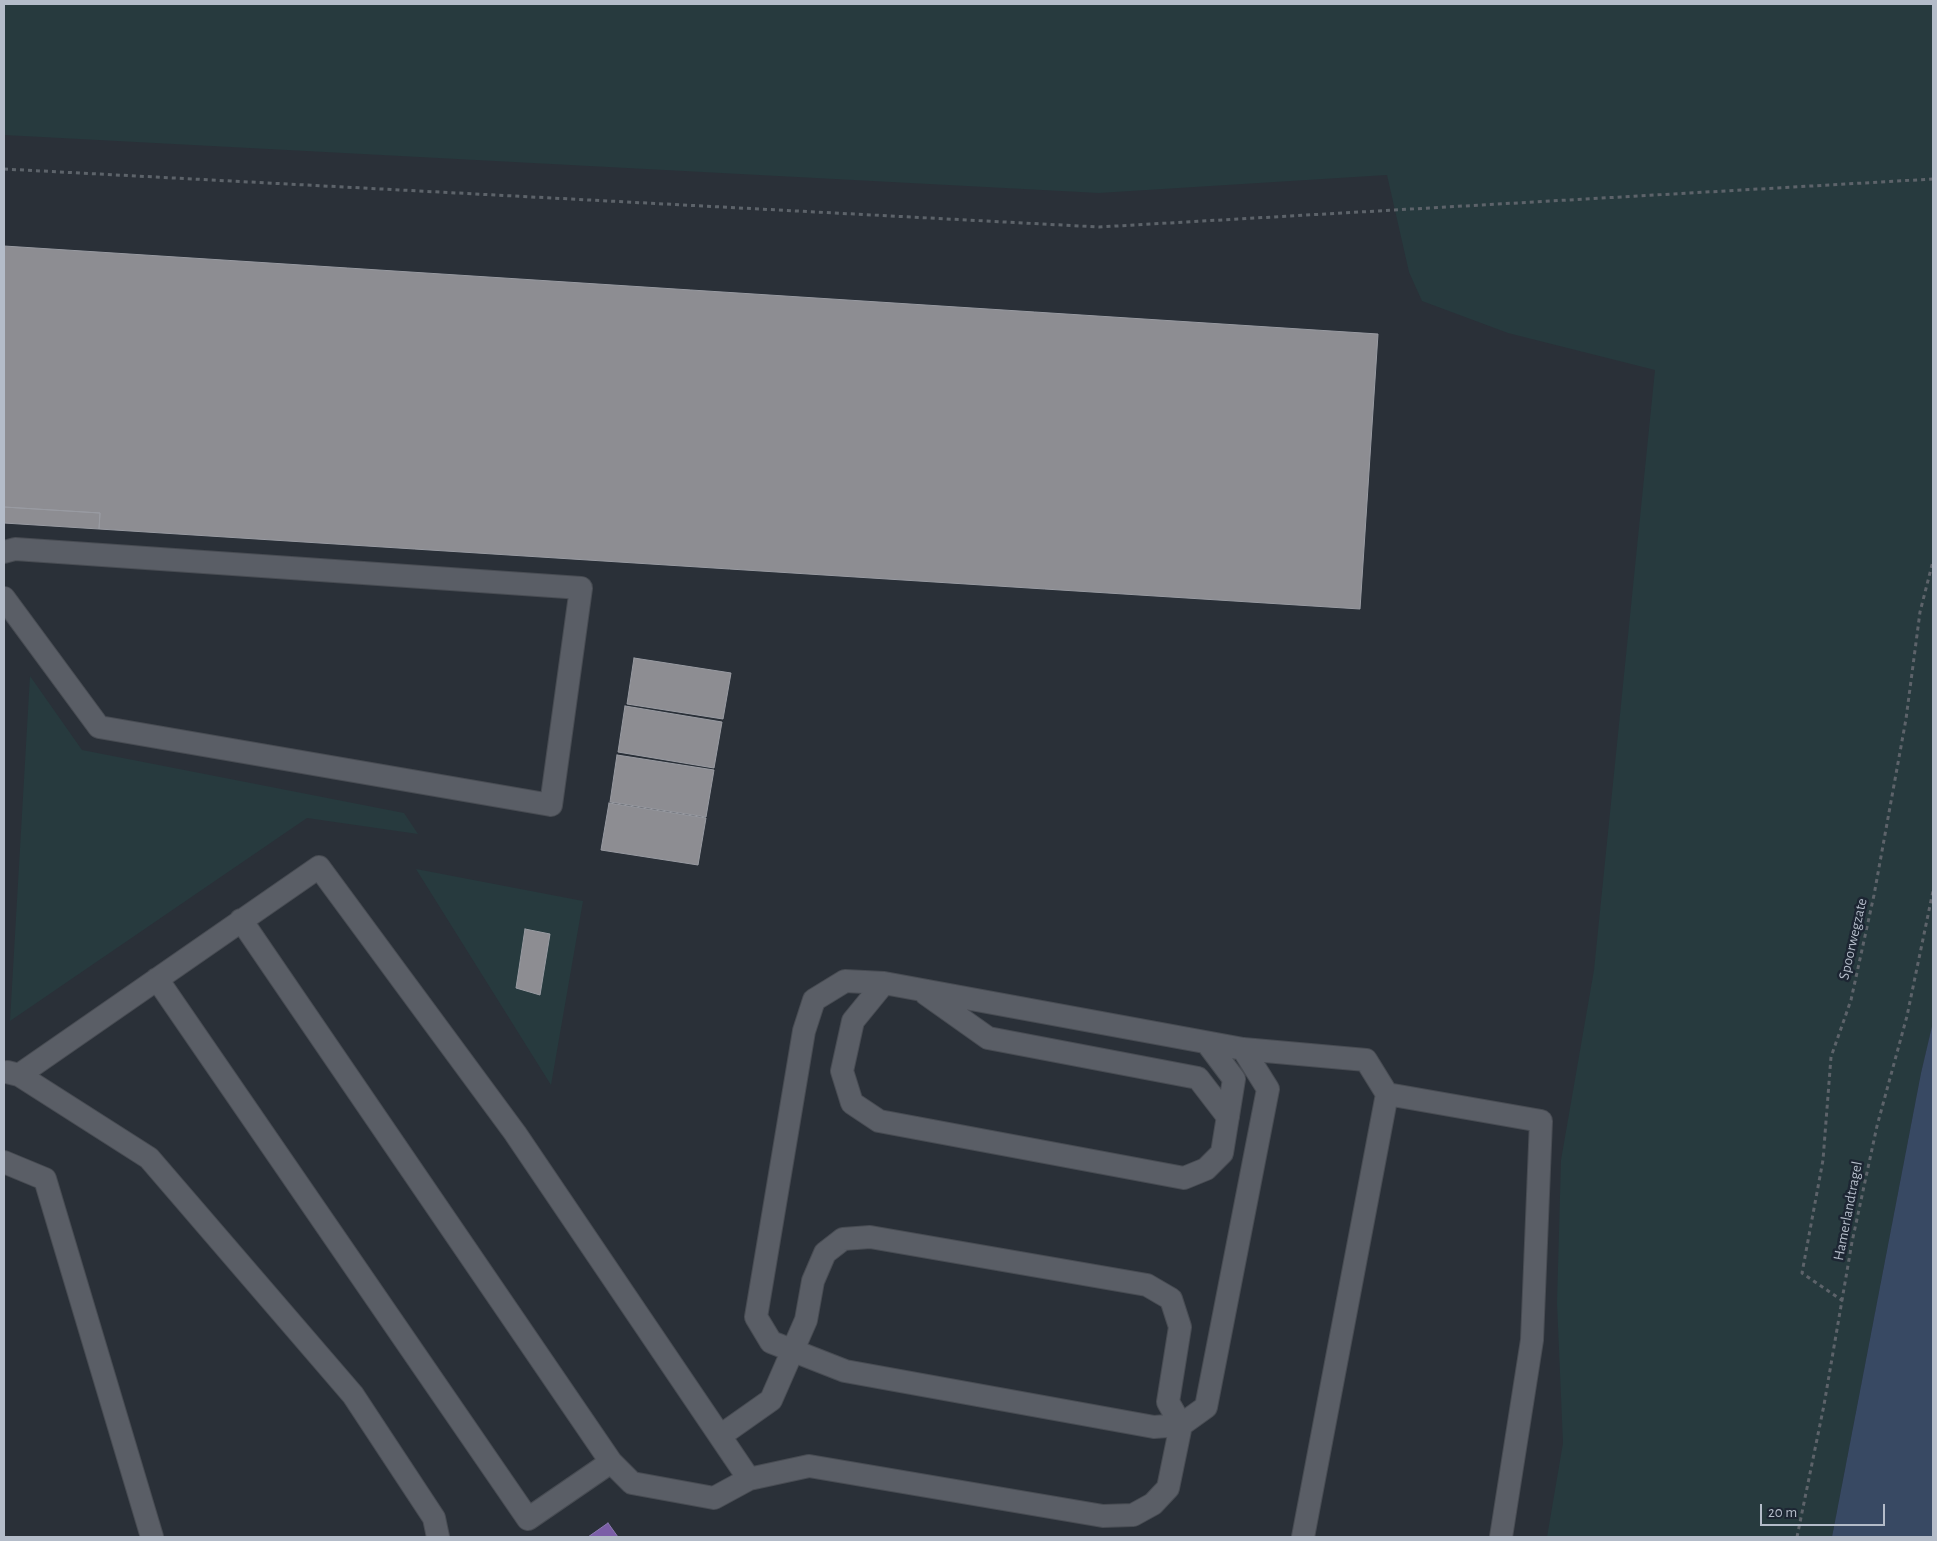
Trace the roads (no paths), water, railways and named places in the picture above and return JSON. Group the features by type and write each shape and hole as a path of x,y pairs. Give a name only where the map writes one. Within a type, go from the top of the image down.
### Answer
{"lane":[{"path":"4,552 15,549 581,588 551,805 99,727 4,598"},
{"path":"438,1537 434,1518 353,1395 149,1158 11,1073 157,979 318,867 514,1132 749,1480"},
{"path":"241,920 612,1462 632,1483 714,1498 749,1480 809,1466 1103,1516 1133,1515 1153,1504 1168,1488 1181,1424 1168,1402 1180,1327 1171,1299 1147,1286 870,1237 843,1239 826,1254 813,1281 806,1320 771,1400 720,1436"},
{"path":"157,979 528,1519 612,1462"},
{"path":"1243,1049 1268,1089 1206,1407 1181,1424 1154,1427 845,1371 771,1342 756,1318 804,1031 814,1000 845,981 884,983 1243,1049 1366,1060 1387,1094 1303,1537"},
{"path":"884,983 853,1021 842,1071 852,1103 879,1121 1184,1178 1206,1169 1222,1153 1234,1079 1207,1043"},
{"path":"921,990 988,1038 1198,1078 1228,1116"},
{"path":"1387,1094 1541,1121 1532,1340 1501,1537"},
{"path":"4,1162 45,1179 152,1537"}],"water":[{"path":"1933,1022 1933,1537 1832,1537 1921,1073"}]}
